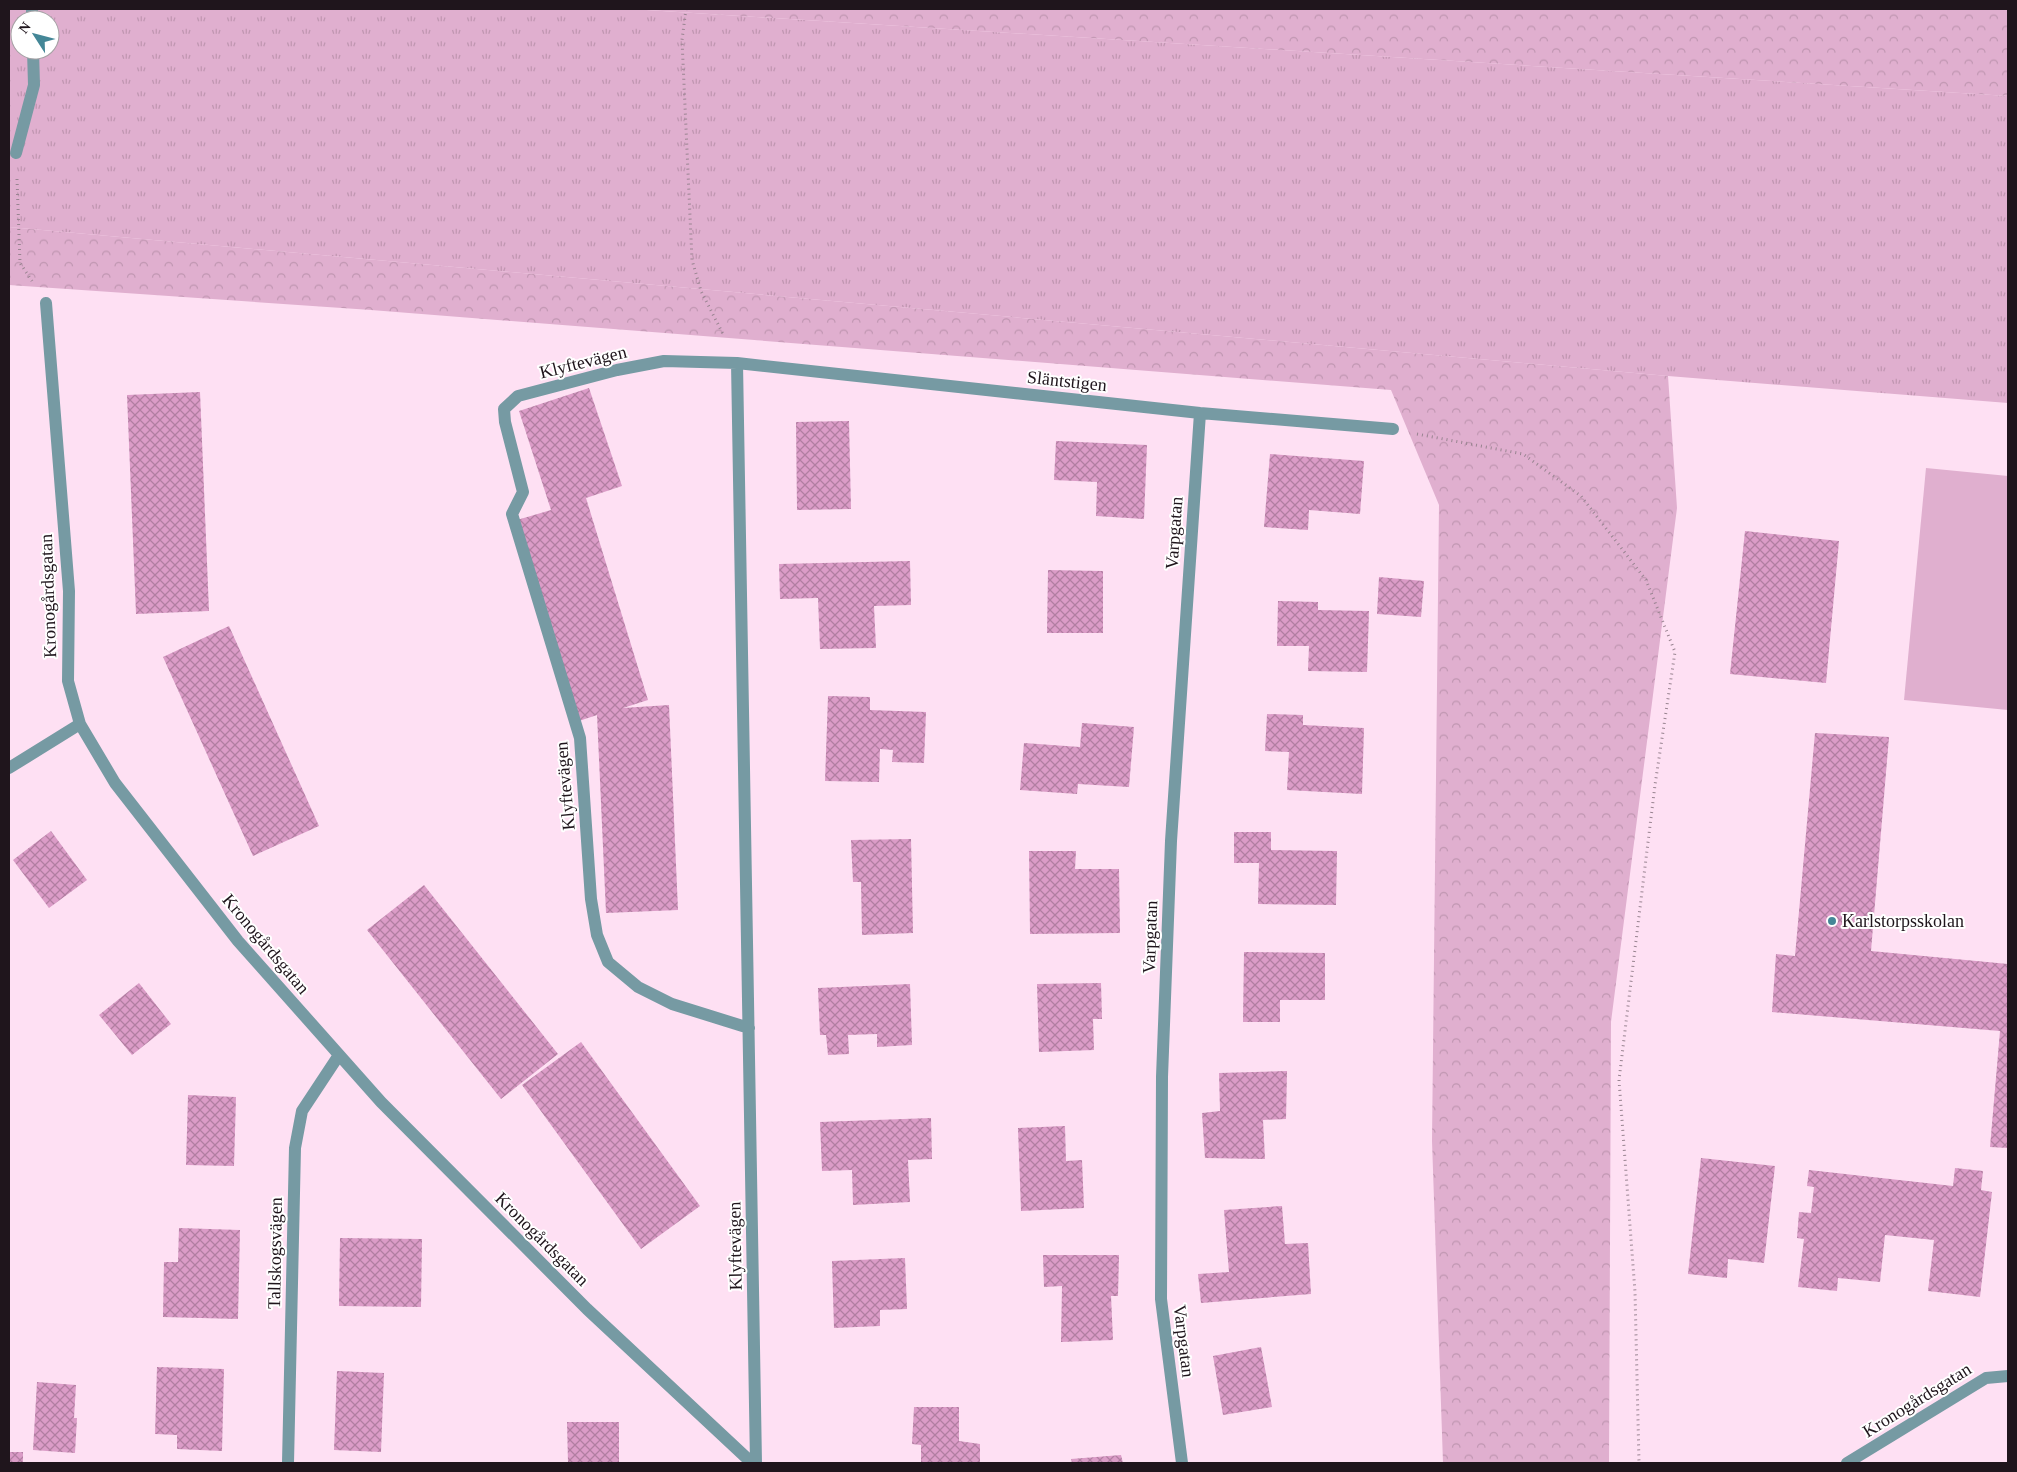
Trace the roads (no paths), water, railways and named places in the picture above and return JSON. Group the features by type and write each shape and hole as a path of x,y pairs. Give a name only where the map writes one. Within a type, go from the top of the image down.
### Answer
{"street":[{"path":"16,153 34,85 33,60"},
{"name":"Kronogårdsgatan","path":"46,303 69,591 68,681 80,724 115,783 238,941 381,1102 587,1309 754,1463"},
{"name":"Klyftevägen","path":"749,1028 672,1004 638,986 608,962 597,935 591,899 580,738 512,514 523,492 505,422 504,409 518,396 617,370 664,361 738,363 749,1028 754,1463"},
{"name":"Släntstigen","path":"738,363 1200,413 1393,429"},
{"name":"Varpgatan","path":"1182,1463 1161,1299 1162,1077 1171,841 1200,413"},
{"path":"9,768 80,724"},
{"name":"Tallskogsvägen","path":"288,1463 295,1148 302,1111 339,1055"},
{"name":"Kronogårdsgatan","path":"1847,1463 1986,1378 2008,1376"}],"place":[{"name":"Karlstorpsskolan","path":"1832,921"}]}
